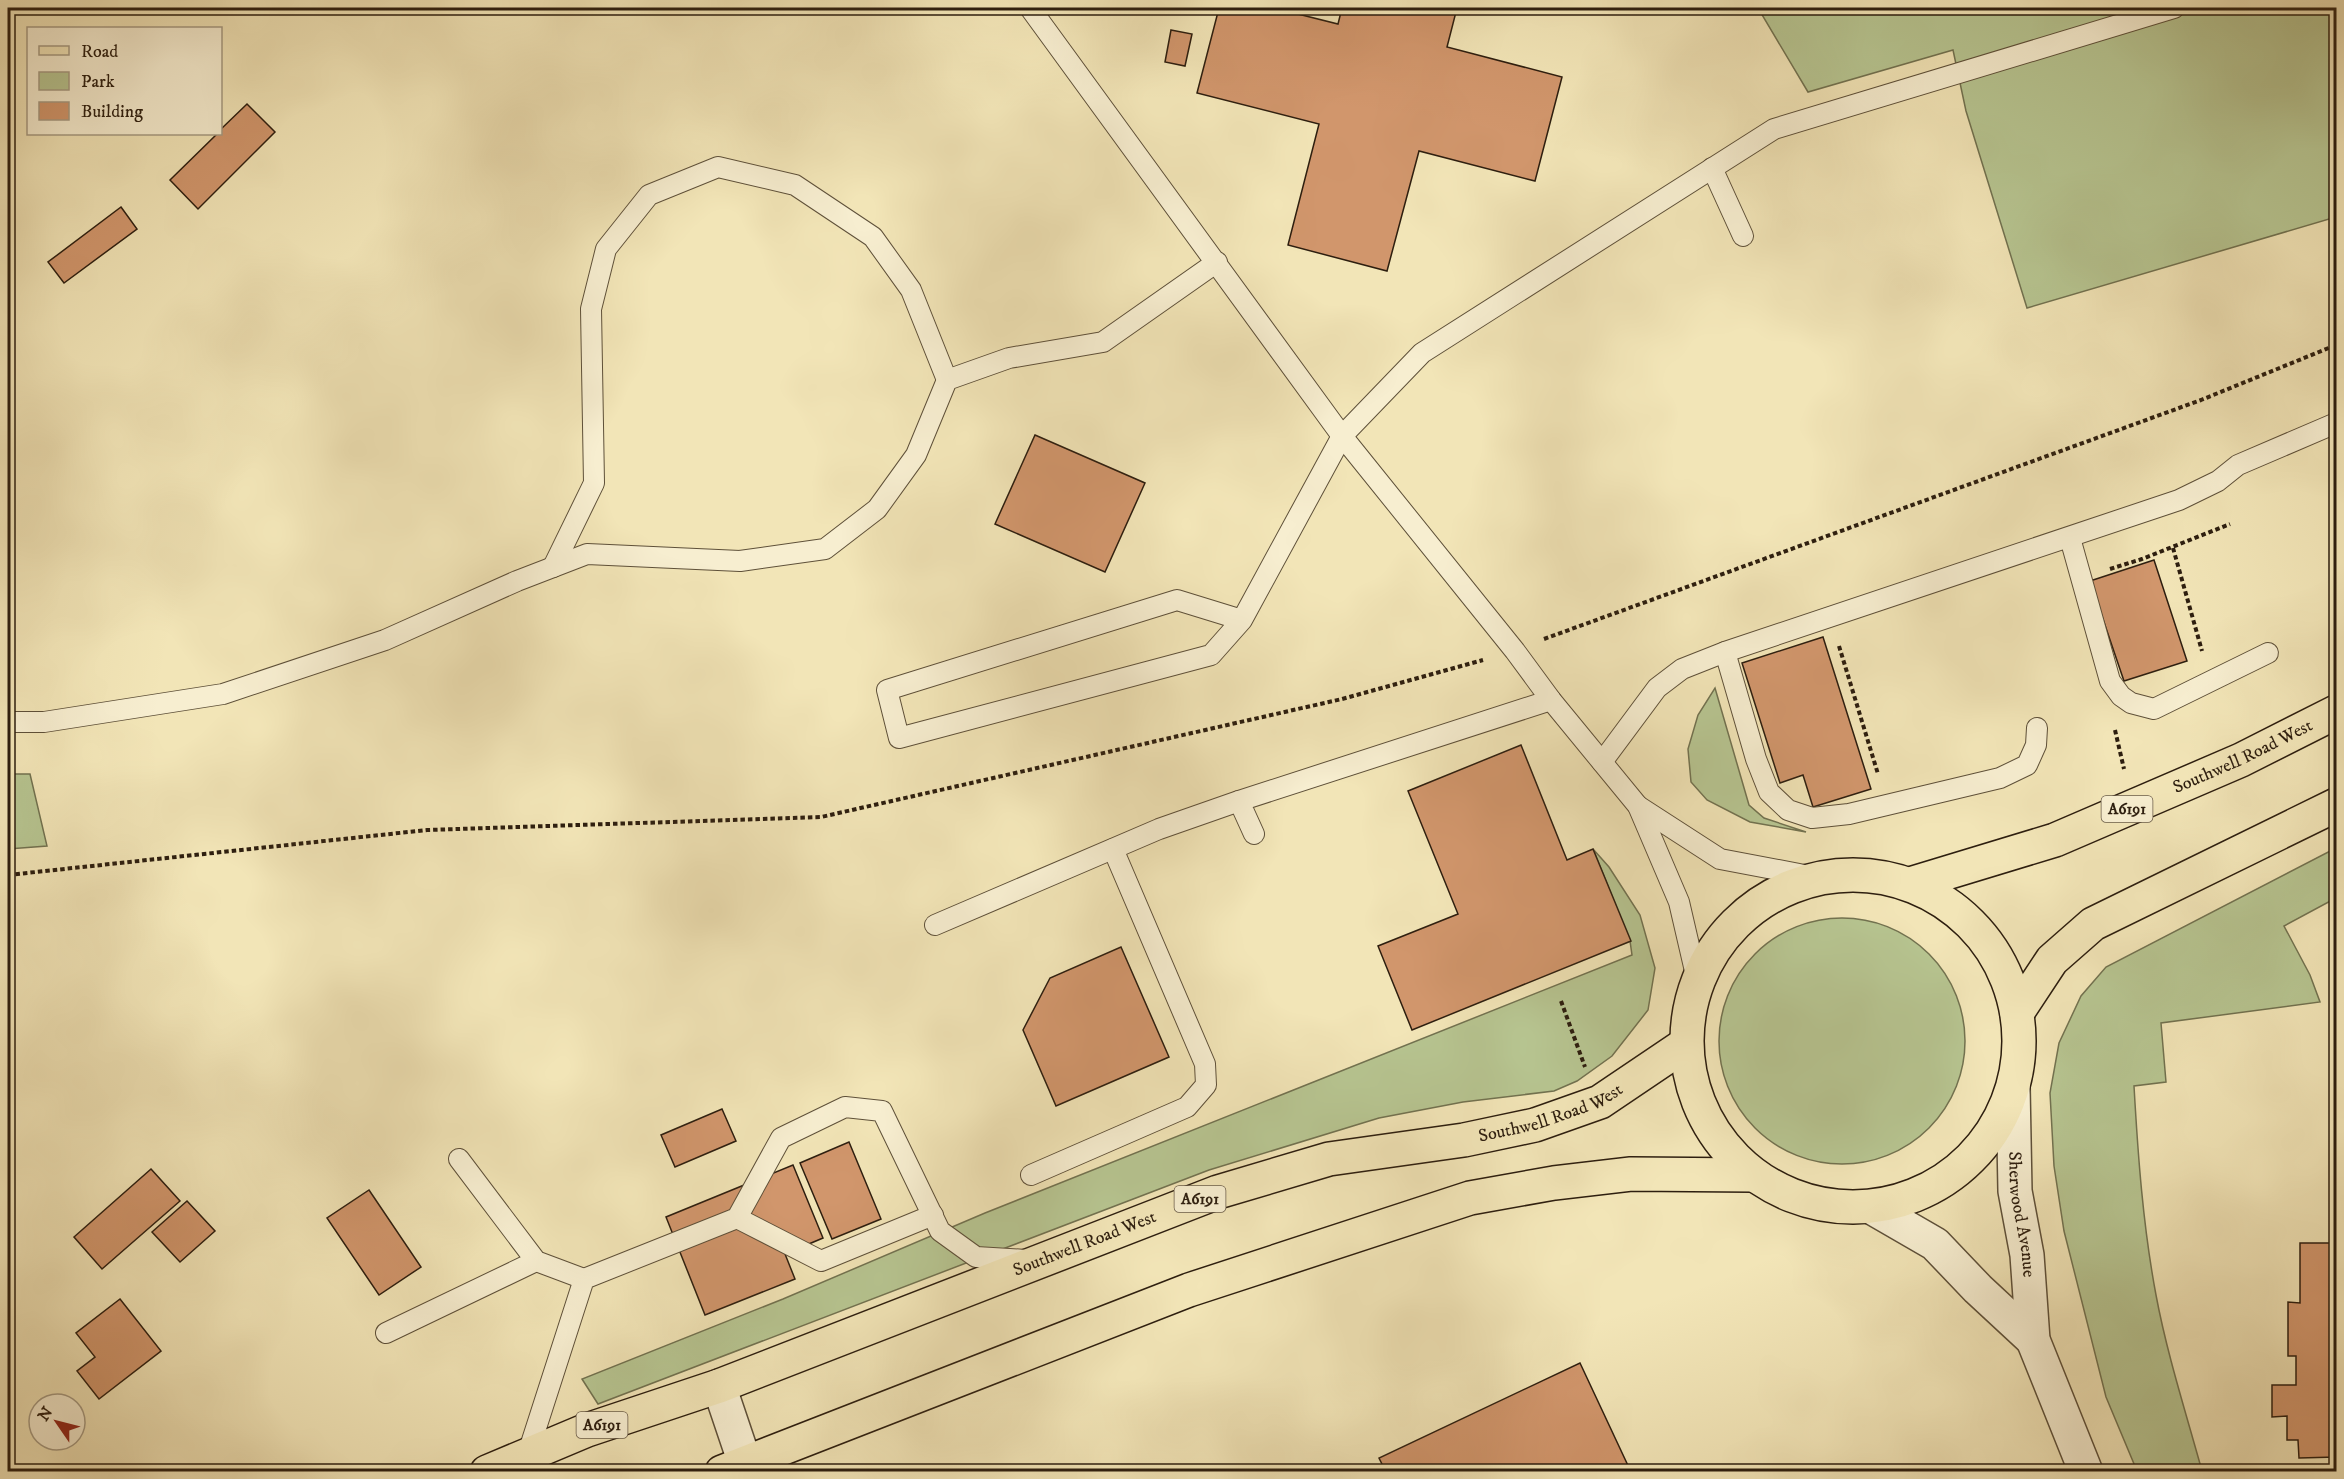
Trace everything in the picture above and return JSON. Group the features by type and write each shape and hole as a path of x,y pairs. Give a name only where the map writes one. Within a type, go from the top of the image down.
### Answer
{"main road":[{"name":"Southwell Road West","path":"1910,884 2055,840 2241,760 2337,712"},
{"path":"2017,1013 2052,960 2092,924 2337,805"},
{"path":"1869,876 1910,884 1953,908 1983,937 2005,973 2017,1013 2020,1050 2013,1087 1993,1132 1960,1168 1919,1194 1871,1207 1830,1207 1789,1196 1753,1175 1717,1139 1695,1094 1686,1044 1691,1000 1708,959 1735,924 1774,894 1820,878 1869,876"},
{"name":"Southwell Road West","path":"487,1472 587,1430 719,1386 1218,1192 1329,1159 1464,1140 1545,1121 1600,1102 1686,1044"},
{"path":"738,1469 1189,1290 1470,1198 1554,1183 1631,1174 1753,1175"}],"street":[{"name":"Sherwood Avenue","path":"2013,1087 2015,1191 2027,1255 2033,1340 2086,1472"},
{"name":"Sherwood Avenue","path":"1871,1207 1935,1244 1978,1289 2033,1340"},
{"path":"719,1386 738,1469"}],"lane":[{"path":"1030,8 1342,436 1638,806 1679,902 1698,984"},
{"path":"1242,621 1177,600 887,690 899,738 1211,655 1242,621 1342,436 1422,353 1774,129 2174,8"},
{"path":"8,723 44,722 223,694 385,640 587,554 740,561 825,549 877,510 916,454 947,380 911,290 873,237 795,186 718,167 649,195 606,249 591,309 594,483 553,567"},
{"path":"1712,168 1743,236"},
{"path":"947,380 1009,358 1103,342 1216,262"},
{"path":"1602,762 1657,688 1682,669 1725,651 2179,501 2218,481 2238,465 2337,423"},
{"path":"2070,538 2110,681 2121,696 2132,703 2154,709 2268,653"},
{"path":"1725,651 1756,759 1768,792 1788,810 1812,818 1849,814 2000,778 2026,765 2036,745 2037,728"},
{"path":"935,925 1159,829 1551,700"},
{"path":"1239,801 1254,834"},
{"path":"1638,806 1720,859 1820,878"},
{"path":"1031,1174 1186,1107 1206,1085 1205,1064 1113,849"},
{"path":"459,1159 536,1261 584,1279 737,1218 781,1138 845,1107 882,1111 940,1231 976,1257 1042,1261"},
{"path":"737,1218 821,1261 933,1215"},
{"path":"386,1333 536,1261"},
{"path":"527,1456 584,1279"}],"path":[{"path":"8,875 427,830 821,817 1342,699 1515,651 1588,621 2201,400 2337,345"},
{"path":"2108,570 2173,548 2230,524"},
{"path":"2173,548 2203,657"},
{"path":"1830,616 1879,778"},
{"path":"2118,724 2114,730 2124,770"},
{"path":"1561,1001 1585,1068"}],"green space":[{"path":"1758,8 2336,8 2336,217 2027,308 1966,111 1953,50 1808,92"},
{"path":"1715,688 1749,805 1764,818 1806,832 1750,822 1707,800 1691,782 1688,749 1698,715"},
{"path":"8,774 30,774 47,846 8,849"},
{"path":"2336,848 2336,898 2284,926 2310,975 2320,1002 2161,1023 2166,1082 2134,1086 2142,1191 2156,1295 2171,1361 2202,1471 2137,1471 2106,1397 2064,1231 2054,1166 2050,1093 2059,1043 2081,996 2106,967"},
{"path":"1593,849 1609,867 1640,915 1655,968 1648,1010 1612,1056 1577,1081 1554,1091 1463,1102 1379,1118 1209,1170 598,1404 582,1379 783,1299 985,1213 1632,955 1630,941"},
{"path":"1830,918 1854,918 1878,923 1900,932 1929,954 1951,983 1956,994 1963,1017 1965,1041 1963,1065 1956,1088 1951,1099 1929,1128 1900,1150 1878,1159 1854,1164 1830,1164 1806,1159 1784,1150 1764,1136 1747,1119 1733,1099 1724,1077 1719,1053 1719,1029 1724,1005 1733,983 1747,963 1764,946 1784,932 1806,923"}],"building":[{"path":"1219,8 1274,8 1338,24 1342,8 1457,8 1447,47 1562,77 1535,181 1419,151 1387,271 1288,245 1319,124 1197,93"},
{"path":"1171,30 1192,34 1185,66 1165,62"},
{"path":"247,104 275,132 198,209 170,180 216,135 222,135 222,128"},
{"path":"121,207 137,229 64,283 48,262"},
{"path":"1035,435 1145,483 1105,572 995,524"},
{"path":"2154,560 2187,661 2124,681 2090,581"},
{"path":"1823,637 1871,789 1813,807 1803,775 1780,783 1742,663"},
{"path":"1521,745 1567,860 1593,849 1631,941 1412,1030 1378,946 1458,914 1408,791"},
{"path":"1121,947 1169,1057 1056,1106 1023,1030 1050,978"},
{"path":"722,1109 736,1141 675,1167 661,1135"},
{"path":"849,1142 881,1219 832,1239 800,1163"},
{"path":"793,1165 823,1238 785,1254 795,1279 705,1315 666,1217"},
{"path":"151,1169 180,1201 102,1269 74,1237"},
{"path":"369,1190 421,1267 379,1295 327,1218"},
{"path":"187,1201 215,1231 180,1262 152,1232"},
{"path":"2300,1243 2336,1243 2336,1457 2299,1458 2298,1440 2287,1440 2287,1416 2272,1417 2272,1385 2296,1385 2296,1356 2288,1356 2288,1302 2300,1303"},
{"path":"120,1299 161,1351 99,1399 77,1371 95,1357 76,1333"},
{"path":"1580,1363 1631,1472 1386,1472 1379,1458"}]}
